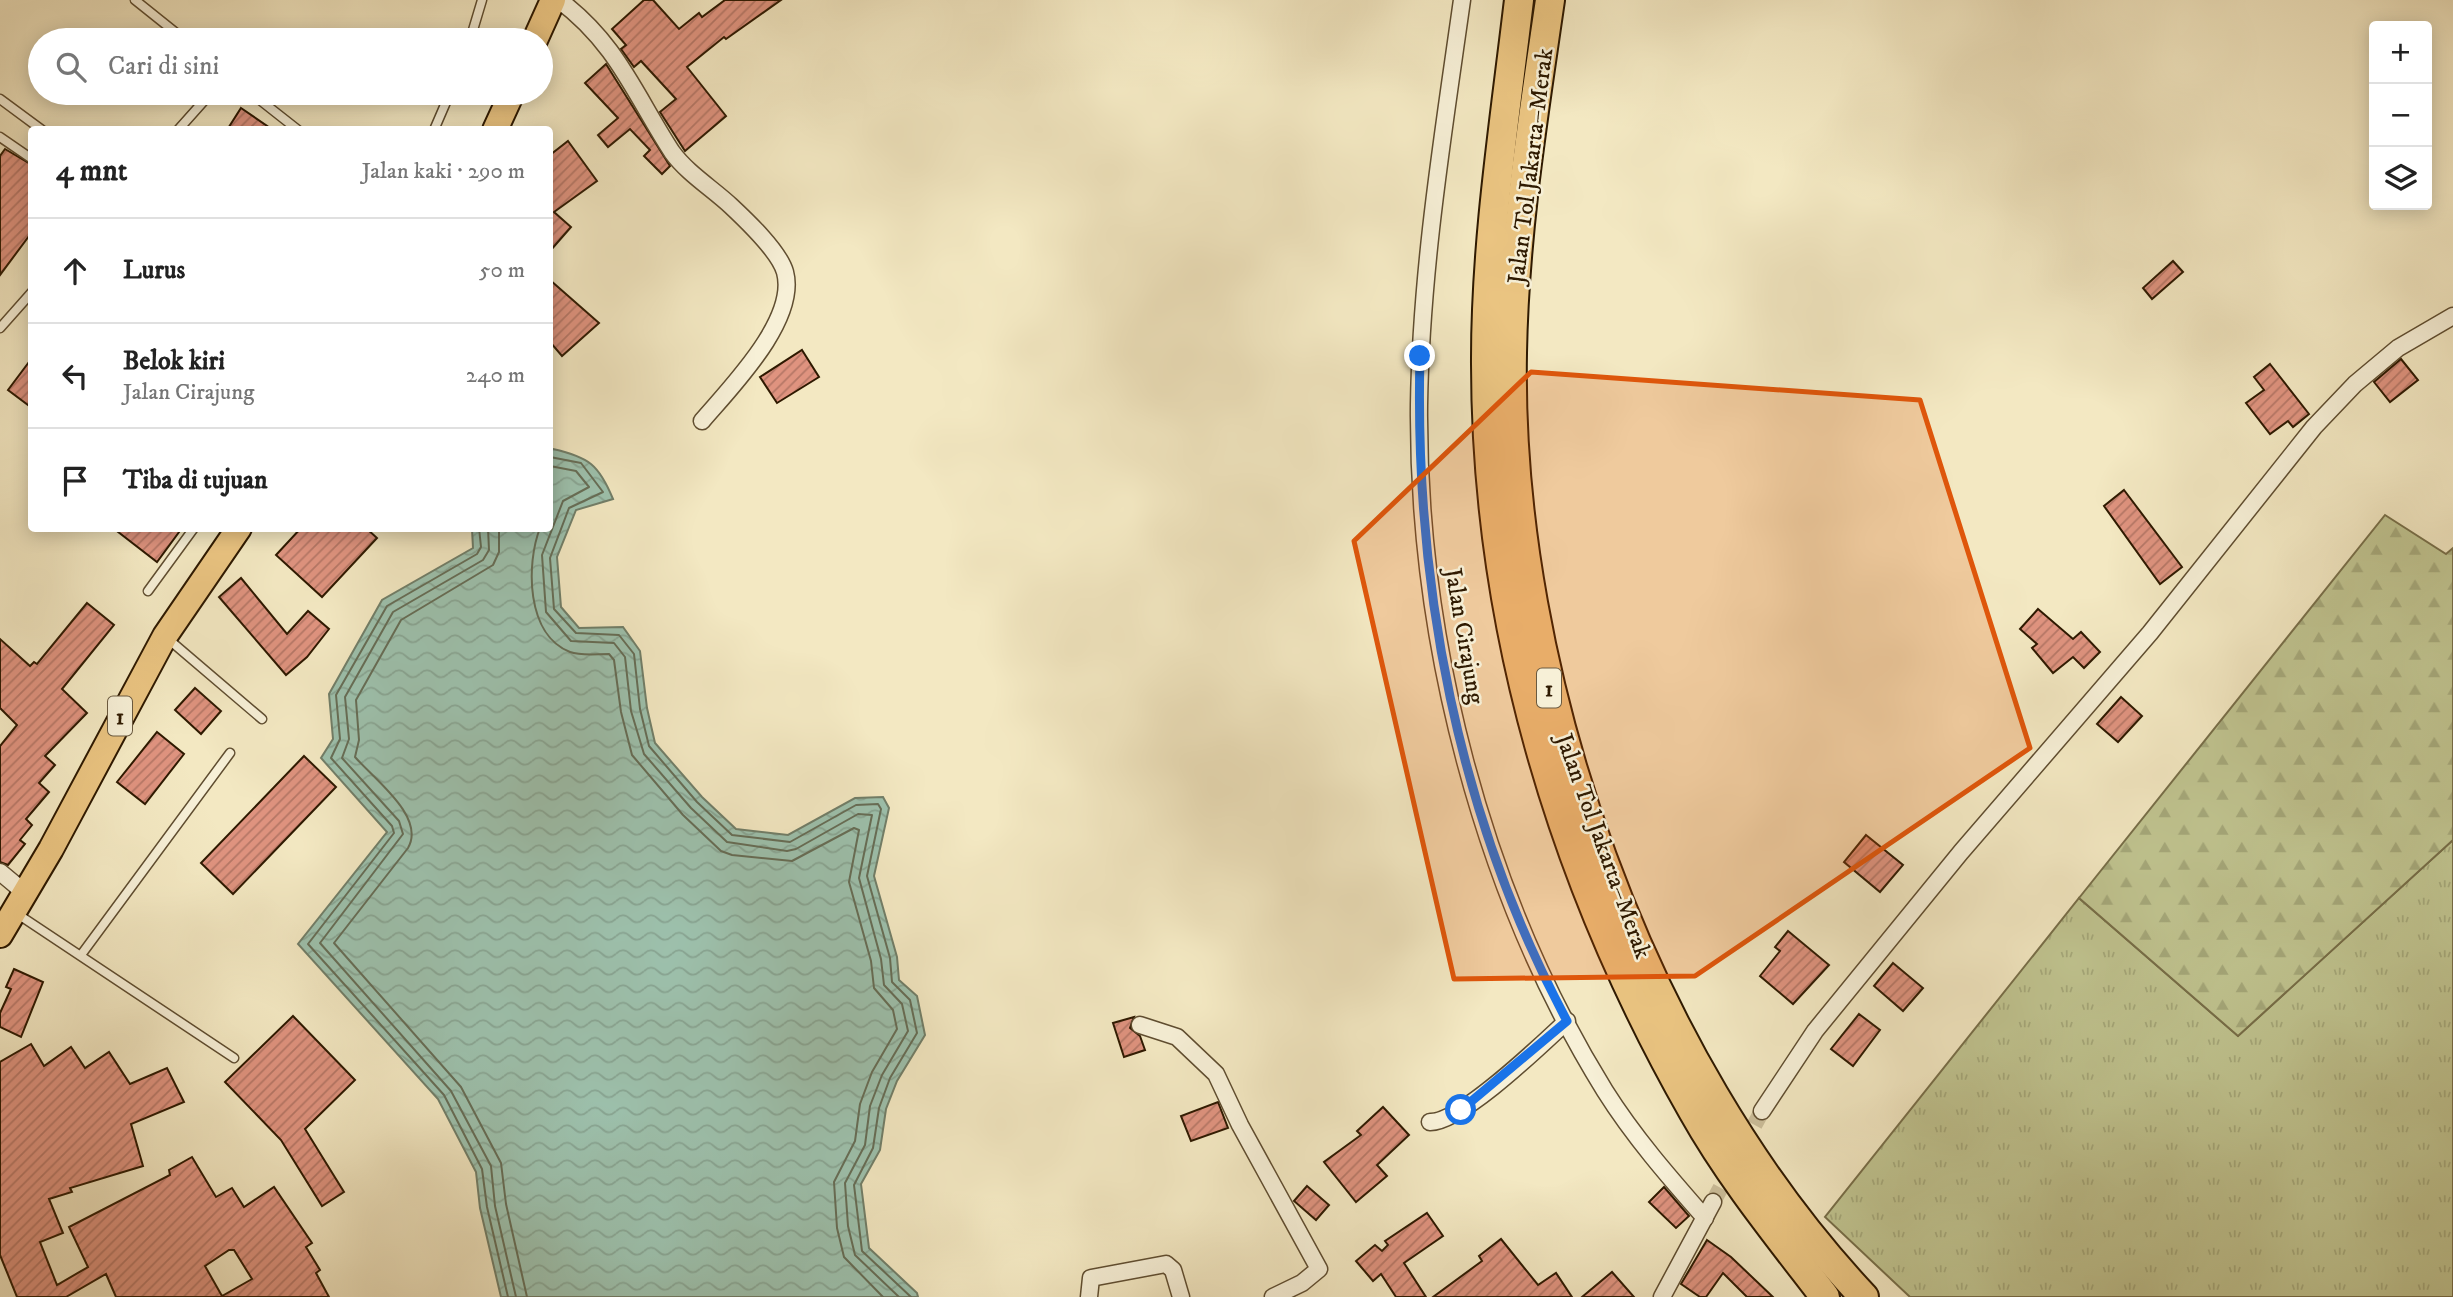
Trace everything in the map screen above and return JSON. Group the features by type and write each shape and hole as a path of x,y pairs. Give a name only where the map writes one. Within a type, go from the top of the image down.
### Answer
{"highway":[{"path":"541,28 553,0"},
{"name":"Jalan Tol Jakarta–Merak","path":"1519,0 1494,211 1486,359 1497,545 1520,682 1560,818 1628,990 1694,1114 1756,1207 1825,1297"},
{"name":"Jalan Tol Jakarta–Merak","path":"1550,0 1519,216 1512,354 1521,531 1549,688 1590,819 1652,982 1706,1082 1777,1193 1864,1297"},
{"path":"497,126 506,105"},
{"name":"1","path":"0,935 51,849 165,636 236,532"}],"street":[{"path":"559,0 577,13 612,53 634,84 677,159 753,228 785,272 784,301 765,345 702,421"},
{"name":"Jalan Cirajung","path":"1462,0 1423,293 1419,406 1423,522 1443,668 1475,794 1510,901 1539,969 1605,1090 1638,1138 1705,1218"},
{"path":"1762,1111 1824,1020 1961,852 2150,633 2314,427 2355,384 2398,348 2453,316"},
{"path":"0,872 19,902"},
{"path":"1430,1122 1441,1122 1461,1110 1567,1021"},
{"path":"1140,1025 1177,1037 1216,1074 1240,1125 1319,1269 1301,1283 1273,1297"},
{"path":"1662,1297 1713,1202"},
{"path":"1089,1297 1091,1278 1166,1264 1173,1270 1181,1297"}],"lane":[{"path":"135,0 170,28"},
{"path":"474,28 482,0"},
{"path":"0,99 36,126"},
{"path":"182,126 200,105"},
{"path":"266,105 293,126"},
{"path":"436,126 445,105"},
{"path":"0,137 28,156"},
{"path":"0,328 28,296"},
{"path":"148,591 191,532"},
{"path":"165,636 262,719"},
{"path":"82,955 230,754"},
{"path":"19,902 82,955 234,1058"}],"highlighted area":[{"path":"1531,372 1920,400 2030,748 1695,976 1454,979 1354,541"}],"green space":[{"path":"2385,515 2446,554 2453,548 2453,840 2238,1036 2079,898"},
{"path":"2453,840 2453,1297 1910,1297 1825,1217 2079,898 2238,1036"}],"water":[{"path":"553,449 584,459 603,478 613,499 576,510 557,557 561,607 579,628 623,627 640,651 647,708 655,743 702,797 736,829 788,835 855,798 883,797 889,808 874,876 897,957 899,980 917,996 925,1035 897,1081 886,1109 880,1150 861,1184 869,1248 917,1293 918,1297 501,1297 480,1208 476,1172 438,1099 298,944 387,832 321,758 333,739 329,694 382,600 473,548 472,532 553,532"}],"building":[{"path":"644,0 653,0 679,29 699,13 702,17 725,0 781,0 726,39 724,37 687,67 726,116 685,151 660,112 676,99 641,61 634,67 621,49 626,45 612,29"},
{"path":"606,64 670,166 662,174 644,156 650,150 630,129 608,147 598,135 618,118 585,83"},
{"path":"241,108 267,126 230,126"},
{"path":"568,141 597,181 554,212 571,227 553,248 553,153"},
{"path":"5,149 28,163 28,237 0,275 0,156"},
{"path":"2173,261 2183,272 2152,299 2143,288"},
{"path":"553,283 599,323 562,356 553,346"},
{"path":"802,350 819,377 777,403 760,377"},
{"path":"2401,359 2418,380 2390,402 2374,382"},
{"path":"28,363 28,405 8,390"},
{"path":"2270,364 2309,414 2293,427 2288,421 2270,434 2246,403 2264,390 2254,377"},
{"path":"2124,490 2182,567 2160,584 2104,506"},
{"path":"118,532 179,532 157,562"},
{"path":"297,532 370,532 377,538 322,597 276,555"},
{"path":"241,578 287,634 308,611 329,629 307,657 286,675 219,597"},
{"path":"87,603 114,625 62,689 87,713 45,756 55,765 39,783 49,792 26,819 32,825 20,840 25,844 8,865 0,862 0,746 17,725 0,708 0,639 30,666 34,662 37,664"},
{"path":"2038,609 2073,639 2081,632 2100,652 2084,668 2073,657 2053,673 2032,648 2037,644 2020,629"},
{"path":"195,688 221,711 201,734 175,710"},
{"path":"2121,697 2142,716 2118,742 2097,724"},
{"path":"157,732 184,754 145,804 117,782"},
{"path":"304,756 336,787 233,894 201,863"},
{"path":"1866,835 1903,865 1880,892 1844,862"},
{"path":"1788,931 1829,965 1793,1004 1760,976 1780,951 1775,947"},
{"path":"1893,963 1923,988 1903,1011 1874,986"},
{"path":"14,969 43,982 21,1037 0,1027 0,1013 11,989 6,987"},
{"path":"1859,1014 1880,1030 1853,1066 1831,1049"},
{"path":"293,1016 355,1080 305,1129 344,1192 322,1206 281,1140 225,1082"},
{"path":"1134,1017 1130,1028 1140,1036 1145,1050 1124,1057 1113,1023"},
{"path":"31,1044 44,1066 71,1047 85,1068 109,1052 130,1084 167,1068 184,1102 131,1124 143,1166 70,1188 72,1192 49,1199 63,1233 40,1242 57,1285 88,1267 69,1227 170,1175 169,1170 192,1157 216,1197 232,1188 244,1207 274,1187 312,1243 306,1247 320,1270 316,1273 329,1297 116,1297 106,1274 66,1297 17,1297 0,1255 0,1062","holes":["229,1250 234,1250 252,1279 222,1296 205,1266"]},
{"path":"1218,1102 1228,1128 1191,1141 1181,1116"},
{"path":"1383,1107 1409,1135 1377,1165 1387,1176 1356,1202 1324,1162 1361,1135 1357,1131"},
{"path":"1307,1186 1329,1205 1316,1220 1294,1201"},
{"path":"1664,1187 1689,1216 1676,1228 1649,1202"},
{"path":"1427,1213 1443,1236 1404,1263 1426,1297 1396,1297 1381,1274 1373,1281 1356,1261 1375,1245 1382,1251 1388,1245 1385,1241"},
{"path":"1501,1239 1538,1285 1556,1273 1572,1297 1433,1297 1482,1261 1479,1256"},
{"path":"1707,1240 1731,1257 1773,1297 1747,1297 1723,1273 1706,1297 1700,1297 1681,1284"},
{"path":"1612,1272 1634,1297 1582,1297"}],"tunnel":[{"path":"1743,1146 1762,1111"},
{"path":"1713,1202 1733,1165"}],"route":[{"path":"1420,356 1423,522 1443,668 1475,794 1496,862 1539,969 1567,1021 1517,1066 1461,1110"}]}
